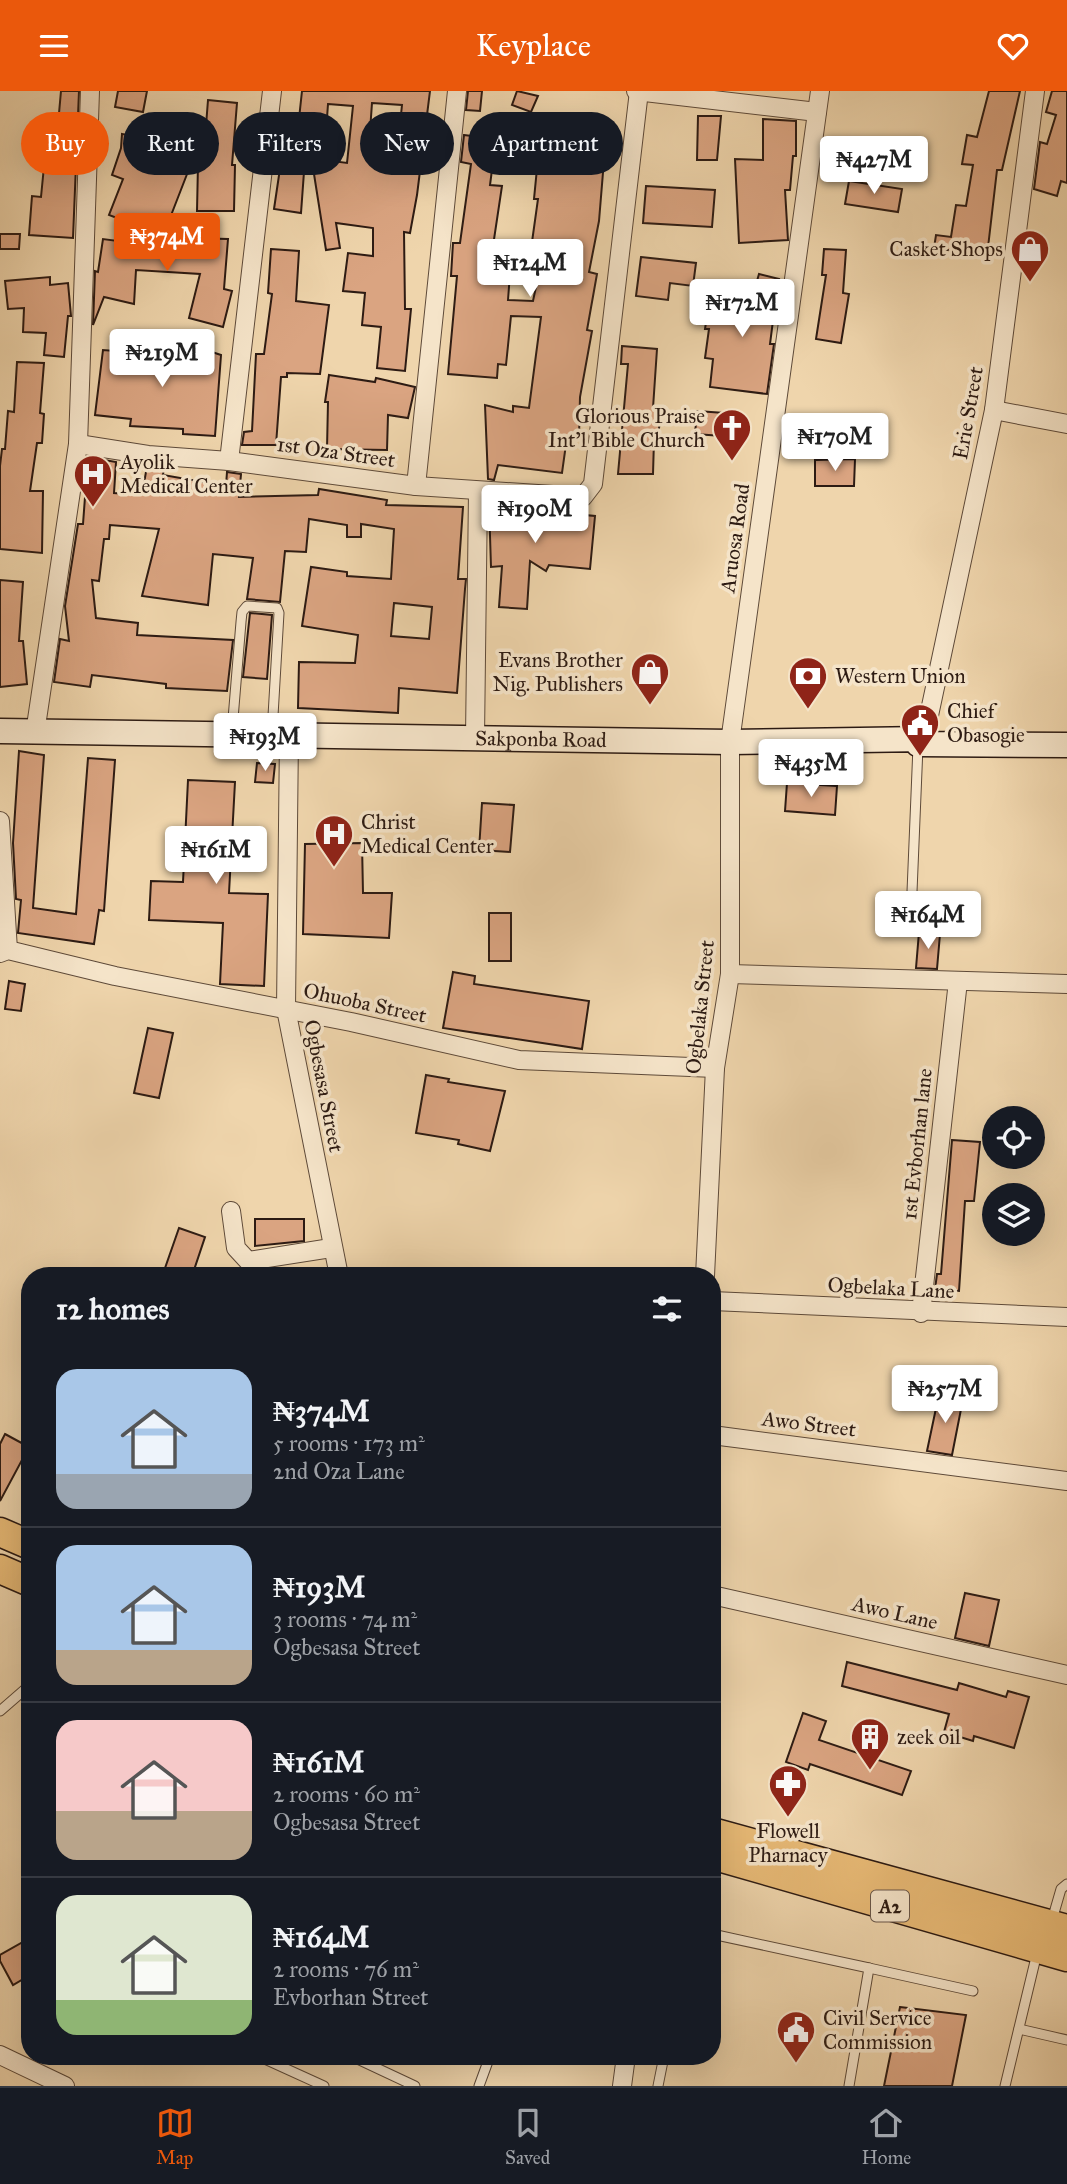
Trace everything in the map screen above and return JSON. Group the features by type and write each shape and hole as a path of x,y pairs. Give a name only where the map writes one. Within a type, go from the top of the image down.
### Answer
{"highway":[{"path":"0,1532 21,1541"},
{"path":"0,1569 21,1578"},
{"name":"A2","path":"721,1835 1052,1934 1067,1957"},
{"name":"A2","path":"721,1857 1052,1934"}],"main road":[{"name":"Sakponba Road","path":"0,731 1067,745"}],"street":[{"path":"35,733 78,444 90,91"},
{"path":"229,461 272,91"},
{"path":"416,486 457,91"},
{"path":"638,91 817,112"},
{"name":"1st Oza Street","path":"78,444 148,455 229,461 416,486 583,497 593,484 638,91"},
{"name":"Aruosa Road","path":"730,742 820,91"},
{"name":"Erie Street","path":"921,742 994,410 1035,91"},
{"path":"994,410 1067,424"},
{"path":"475,738 478,491"},
{"name":"Ogbesasa Street","path":"281,735 286,1009 336,1267"},
{"name":"Ogbelaka Street","path":"705,1267 716,1067 730,974 730,742"},
{"name":"Ohuoba Street","path":"0,821 4,951 519,1060 716,1067"},
{"path":"730,974 1067,984"},
{"name":"1st Evborhan lane","path":"921,1313 958,981"},
{"path":"231,1211 236,1248 248,1261 331,1248"},
{"name":"Ogbelaka Lane","path":"721,1302 921,1313 1067,1317"},
{"name":"Awo Street","path":"721,1436 1067,1481"},
{"name":"Awo Lane","path":"721,1597 1067,1675"},
{"path":"0,2055 65,2086"},
{"path":"622,2086 625,2065"}],"lane":[{"path":"232,733 240,622 242,612 247,606 277,608 279,613 281,735"},
{"path":"912,893 921,742"},
{"path":"0,1711 21,1693"},
{"path":"1005,2086 1019,2029 1052,1934 1061,1889 1067,1884"},
{"path":"721,1936 973,1990"},
{"path":"849,2086 869,1968"},
{"path":"1019,2029 1067,2040"},
{"path":"278,2065 324,2086"},
{"path":"370,2065 415,2086"},
{"path":"479,2086 487,2065"},
{"path":"658,2086 662,2065"}],"building":[{"path":"61,91 79,91 78,112 59,112"},
{"path":"118,91 147,91 143,112 115,107"},
{"path":"302,91 430,91 427,112 401,112 402,105 372,103 371,112 360,112 360,175 420,175 410,233 404,232 405,309 411,309 405,371 377,368 381,327 362,325 365,293 343,291 348,253 373,256 373,228 336,223 340,248 326,250 314,175 346,175 353,106 328,104 327,112 300,112"},
{"path":"468,91 482,91 480,111 466,110"},
{"path":"517,91 538,96 531,112 512,105"},
{"path":"989,91 1020,91 1002,170 997,170 987,256 934,248 936,235 951,237 956,205 966,206 973,165 962,164 967,135 977,137"},
{"path":"1052,91 1067,91 1067,183 1061,181 1057,196 1034,189 1040,142 1047,144 1056,115 1046,112"},
{"path":"208,100 237,103 236,112 233,112 234,211 197,211 198,175 219,175 219,112 207,112"},
{"path":"698,116 721,116 717,160 697,160"},
{"path":"763,119 796,121 796,156 793,156 790,190 785,190 788,240 739,243 735,159 763,160"},
{"path":"122,134 123,175 187,175 163,236 109,215 123,179 112,175 121,148"},
{"path":"464,135 468,136 468,163 461,162"},
{"path":"43,175 76,175 73,238 29,235 32,196 41,197"},
{"path":"279,175 304,175 301,213 274,209"},
{"path":"469,175 491,175 490,185 502,186 493,246 512,247 508,300 533,301 545,244 532,242 538,199 534,199 536,175 603,175 599,221 589,272 597,274 587,330 592,331 580,397 579,437 567,437 562,473 498,465 494,480 488,479 485,405 513,412 513,406 529,408 541,317 511,316 506,365 498,364 497,378 448,374 457,276 451,276 453,243 460,243"},
{"path":"849,181 902,189 898,212 845,204"},
{"path":"646,186 715,190 712,227 643,223"},
{"path":"0,234 20,234 19,249 0,249"},
{"path":"189,238 228,239 224,289 232,291 223,327 189,318 200,274 136,270 134,304 104,297 93,325 95,271 98,272 103,239 186,250"},
{"path":"271,249 299,251 296,301 329,305 320,374 287,373 287,377 281,377 276,445 242,445 244,432 252,431 256,354 264,354 272,294 268,293"},
{"path":"824,249 846,250 843,293 849,294 841,343 816,339 826,275 822,275"},
{"path":"641,257 696,263 693,286 670,283 668,300 636,296"},
{"path":"759,274 779,279 772,305 775,305 770,344 774,344 767,394 710,387 713,359 705,358 709,329 705,329 710,296 751,302"},
{"path":"50,277 50,285 68,283 71,316 68,316 64,357 44,355 46,333 23,332 24,308 8,309 5,281"},
{"path":"185,343 221,355 215,436 183,434 183,429 130,426 131,419 95,415 103,350 180,356"},
{"path":"622,346 657,349 653,408 662,409 657,441 654,440 653,474 618,474 628,364 621,364"},
{"path":"17,362 44,363 40,413 44,414 42,443 37,443 30,491 43,491 42,553 0,549 0,466 2,449 5,449 8,411 14,412"},
{"path":"329,375 375,382 376,378 415,387 408,418 388,415 387,450 327,449 328,402 325,402"},
{"path":"697,411 738,414 736,437 695,434"},
{"path":"88,457 116,462 114,493 142,495 147,466 164,468 163,475 226,486 227,472 241,474 239,497 318,495 319,489 387,500 386,505 463,507 458,579 466,579 457,693 399,688 398,713 298,708 299,662 355,663 358,635 302,626 311,567 347,572 347,576 391,579 394,529 361,524 361,537 347,537 347,525 309,519 306,552 285,551 280,602 247,599 253,558 213,554 208,605 142,596 159,529 110,525 109,539 104,539 99,581 92,580 96,618 138,623 137,635 233,640 227,691 166,688 166,684 92,675 90,687 54,682 60,639 69,641 65,606 78,524 83,524","holes":["394,603 432,607 429,639 391,636"]},
{"path":"855,459 854,486 815,486 815,460"},
{"path":"489,504 552,506 552,512 595,516 590,569 549,565 546,571 530,561 527,609 499,607 502,566 491,567"},
{"path":"0,580 23,582 19,641 23,641 27,684 0,687"},
{"path":"250,613 272,615 267,679 243,677"},
{"path":"19,751 44,755 33,908 76,914 88,758 115,760 104,911 99,910 94,944 18,933 21,900 16,899 13,843"},
{"path":"257,763 275,764 273,783 255,782"},
{"path":"188,780 235,782 229,893 268,894 264,986 220,984 223,923 149,920 151,881 183,882"},
{"path":"787,783 837,786 835,815 785,811"},
{"path":"482,803 514,805 510,852 479,850"},
{"name":"Christ Medical Center","path":"362,843 363,893 392,893 389,938 303,934 305,844"},
{"path":"489,913 511,913 511,961 489,961"},
{"path":"919,932 940,934 937,969 916,968"},
{"path":"453,972 475,976 474,984 589,1001 582,1049 443,1028"},
{"path":"9,981 25,984 21,1011 5,1009"},
{"path":"148,1028 173,1033 159,1098 134,1093"},
{"path":"426,1075 449,1079 448,1082 505,1091 490,1151 458,1144 459,1140 416,1133"},
{"path":"952,1140 980,1142 974,1201 965,1201 959,1291 935,1289 937,1274 941,1274"},
{"path":"255,1219 304,1219 304,1241 255,1246"},
{"path":"179,1228 205,1237 195,1267 165,1267"},
{"path":"939,1394 963,1399 952,1455 927,1451"},
{"path":"5,1434 21,1443 21,1462 0,1501 0,1444"},
{"path":"965,1593 999,1600 989,1646 955,1638"},
{"path":"847,1662 957,1690 959,1683 1006,1697 1008,1691 1029,1697 1014,1748 974,1736 973,1741 944,1732 949,1714 842,1686"},
{"path":"803,1713 826,1721 819,1740 911,1771 902,1795 810,1764 808,1770 786,1762"},
{"path":"21,1943 21,1980 13,1985 0,1961 0,1955"},
{"path":"900,2007 966,2015 952,2086 884,2086"}],"place":[{"name":"Casket Shops","path":"1030,283"},
{"name":"Glorious Praise Int'l Bible Church","path":"732,462"},
{"name":"Ayolik Medical Center","path":"93,508"},
{"name":"Evans Brother Nig. Publishers","path":"650,706"},
{"name":"Western Union","path":"808,710"},
{"name":"Chief Obasogie","path":"920,757"},
{"name":"Christ Medical Center","path":"334,868"},
{"name":"zeek oil","path":"870,1771"},
{"name":"Flowell Pharnacy","path":"788,1818"},
{"name":"Civil Service Commission","path":"796,2064"}]}
